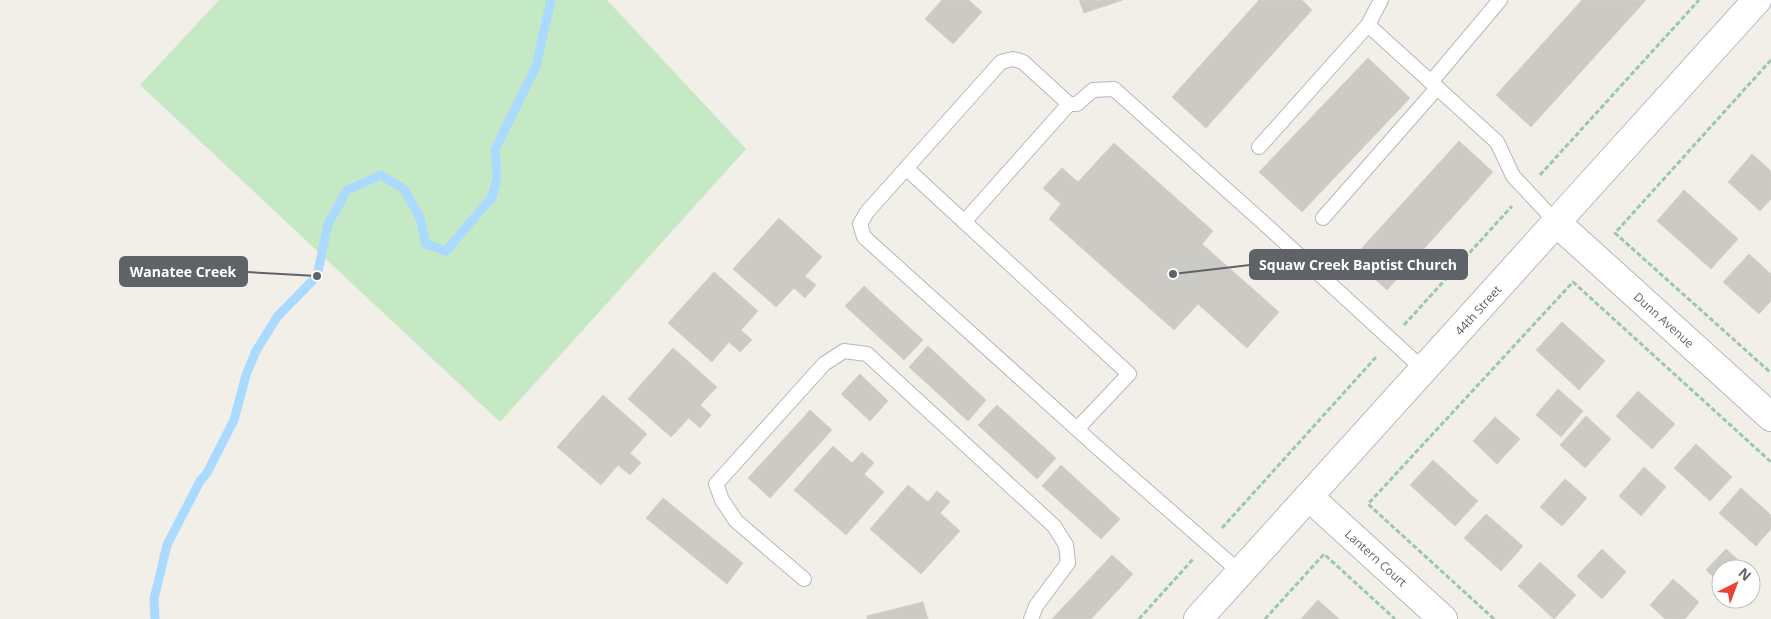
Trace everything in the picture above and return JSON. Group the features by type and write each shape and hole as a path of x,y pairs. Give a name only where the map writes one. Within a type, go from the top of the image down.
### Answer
{"street":[{"name":"44th Street","path":"1198,619 1757,0"},
{"name":"Dunn Avenue","path":"1557,223 1771,417"},
{"name":"Lantern Court","path":"1309,497 1443,619"}],"lane":[{"path":"1323,218 1434,85 1500,0"},
{"path":"1259,147 1368,26 1378,1"},
{"path":"1368,26 1497,142 1514,176 1557,223"},
{"path":"1240,572 1077,429 864,237 860,224 867,212 1001,62 1013,59 1023,62 1069,104 1077,104 1093,90 1114,89 1268,226 1424,370"},
{"path":"964,222 1069,104"},
{"path":"906,168 1129,374 1077,429"},
{"path":"804,579 736,521 722,500 716,484 824,364 844,351 867,354 1054,526 1066,545 1068,563 1036,606 1031,619"}],"path":[{"path":"1139,619 1699,0"},
{"path":"1771,60 1616,233 1771,373"},
{"path":"1494,619 1368,504 1572,282 1771,462"},
{"path":"1265,619 1324,554 1396,619"}],"green space":[{"path":"219,0 607,0 746,149 500,422 140,85"}],"building":[{"path":"942,0 969,0 982,12 953,44 925,19"},
{"path":"1079,0 1123,0 1084,13"},
{"path":"1259,0 1302,0 1312,10 1206,128 1172,97"},
{"path":"1582,0 1646,0 1531,127 1496,95"},
{"path":"1368,58 1410,98 1302,212 1259,172"},
{"path":"1459,141 1493,172 1387,290 1352,259"},
{"path":"1114,143 1213,231 1202,244 1279,312 1247,348 1198,304 1174,330 1049,219 1061,204 1043,188 1062,168 1078,182"},
{"path":"1752,154 1771,171 1771,199 1760,211 1728,182"},
{"path":"1684,190 1738,239 1711,269 1657,221"},
{"path":"779,218 822,257 805,276 816,285 805,298 794,288 776,307 733,269"},
{"path":"1749,254 1771,274 1771,301 1759,314 1723,282"},
{"path":"714,272 758,311 741,330 752,340 740,352 729,342 712,362 668,323"},
{"path":"864,286 923,340 904,360 845,306"},
{"path":"1562,322 1605,361 1579,390 1536,350"},
{"path":"928,346 986,400 968,421 909,367"},
{"path":"673,348 717,387 700,405 711,415 700,428 689,418 671,437 628,399"},
{"path":"860,374 888,401 870,421 841,394"},
{"path":"1558,389 1583,411 1561,437 1536,415"},
{"path":"1638,391 1675,424 1652,449 1616,416"},
{"path":"603,395 647,434 630,453 641,463 630,475 618,465 601,485 557,447"},
{"path":"997,405 1056,458 1037,479 978,425"},
{"path":"810,410 832,430 770,498 748,478"},
{"path":"1586,416 1611,439 1585,468 1560,445"},
{"path":"1495,417 1520,439 1497,464 1473,441"},
{"path":"1696,444 1732,477 1710,501 1674,468"},
{"path":"833,446 852,463 862,452 874,463 864,474 884,492 846,535 794,490"},
{"path":"1433,460 1478,501 1455,526 1410,485"},
{"path":"1061,465 1120,519 1101,539 1042,486"},
{"path":"1644,467 1666,487 1641,516 1619,496"},
{"path":"1565,479 1587,498 1562,526 1540,507"},
{"path":"908,485 928,502 937,491 950,502 940,513 960,531 921,574 870,529"},
{"path":"1741,488 1771,515 1771,529 1756,546 1719,513"},
{"path":"663,498 743,563 727,584 646,518"},
{"path":"1486,514 1523,546 1501,571 1464,538"},
{"path":"1602,549 1626,572 1602,599 1577,576"},
{"path":"1726,549 1737,559 1716,559"},
{"path":"1112,555 1133,574 1091,619 1052,619"},
{"path":"1540,562 1576,595 1554,619 1518,586"},
{"path":"1711,565 1711,575 1706,570"},
{"path":"1673,579 1699,602 1685,619 1665,619 1650,605"},
{"path":"1318,600 1339,619 1301,619"},
{"path":"923,602 928,619 867,619 867,616"}],"waterway":[{"path":"155,619 154,599 167,545 234,420 246,375 256,351 277,317 317,276 328,224 347,190 381,175 404,189 420,218 426,244 446,251 492,197 497,178 495,150 536,66 551,0"}],"place":[{"name":"Squaw Creek Baptist Church","path":"1173,274"},
{"name":"Wanatee Creek","path":"317,276"}]}
